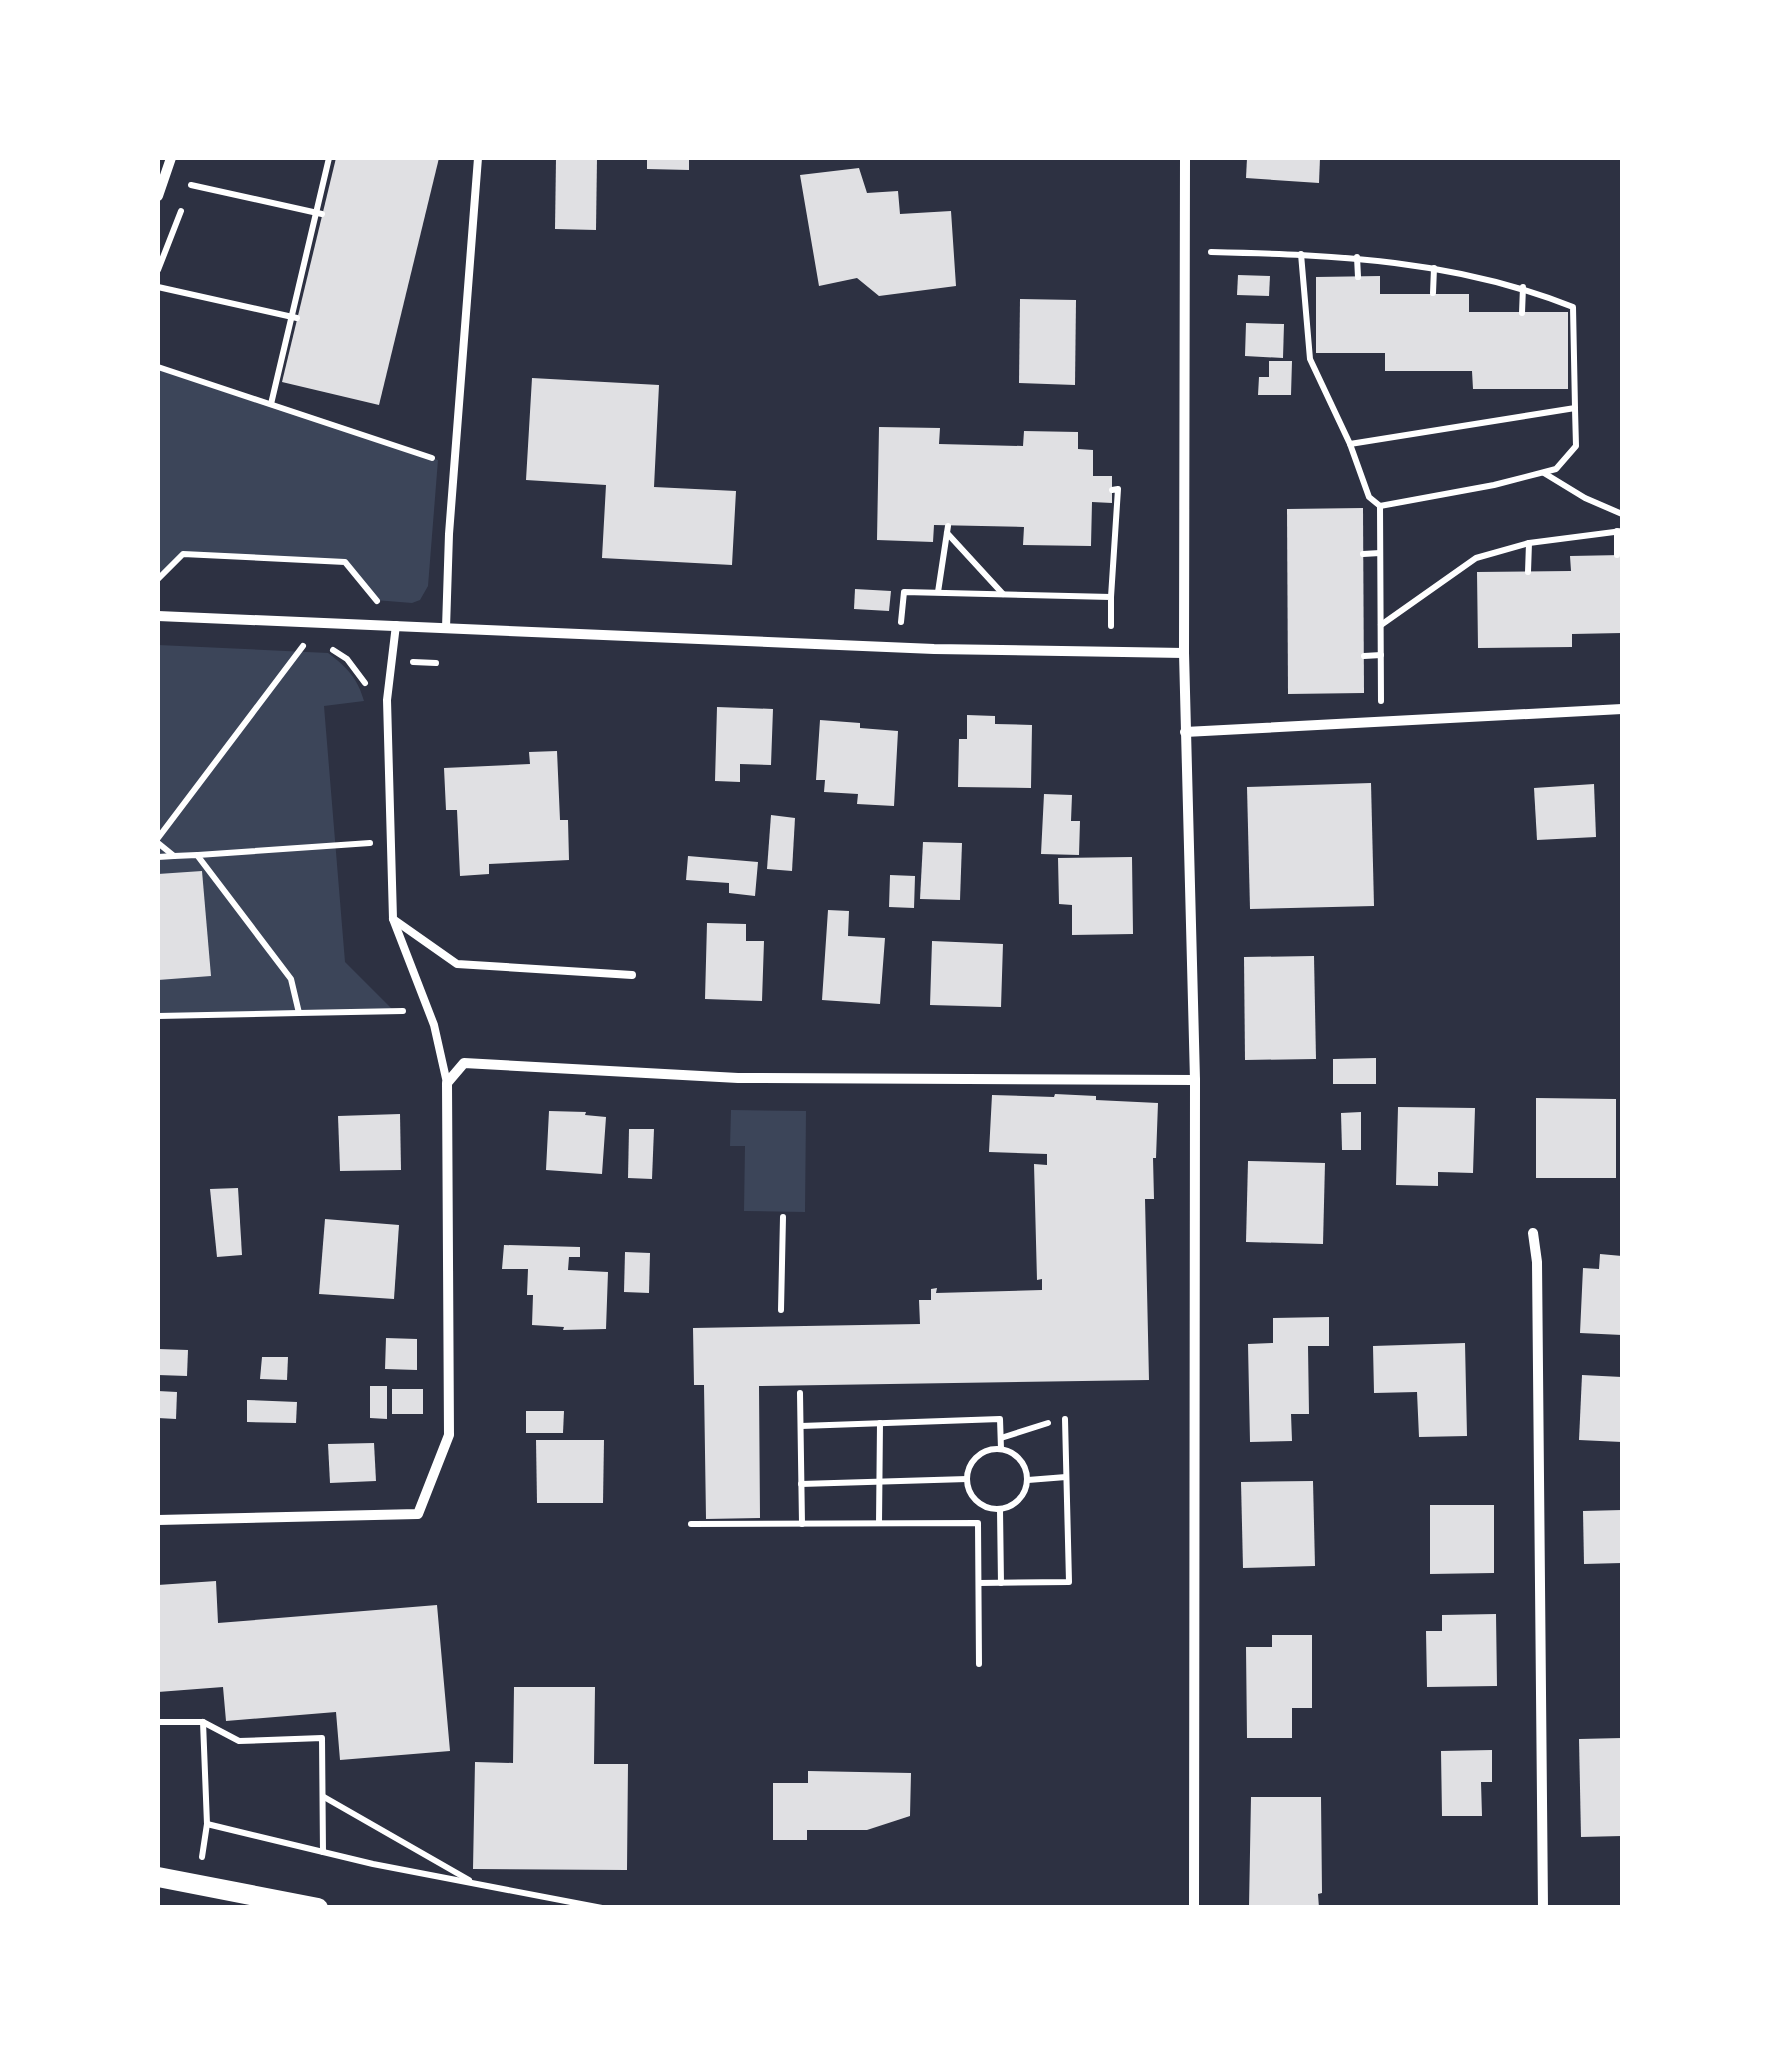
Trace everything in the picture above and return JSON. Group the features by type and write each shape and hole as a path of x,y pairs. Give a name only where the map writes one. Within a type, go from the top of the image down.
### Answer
{"main road":[{"path":"158,1877 318,1908"}],"street":[{"path":"158,196 171,158"},
{"path":"1185,158 1184,653 1195,1080 1194,1908"},
{"path":"158,616 934,649 1184,653"},
{"path":"1186,732 1622,709"},
{"path":"158,1520 418,1514 449,1435 447,1082 464,1063 738,1078 1195,1080"},
{"path":"1533,1233 1538,1262 1543,1908"}],"lane":[{"path":"446,628 449,534 478,158"},
{"path":"396,625 388,700 393,920 428,1011 447,1082"},
{"path":"393,920 457,964 632,976"}],"path":[{"path":"270,405 319,213 329,158"},
{"path":"190,186 319,213"},
{"path":"1184,251 1301,254 1357,257 1434,268 1523,286 1573,307 1576,446 1556,469 1380,506 1369,497 1350,444 1310,360 1301,254"},
{"path":"1357,257 1358,276"},
{"path":"1433,293 1434,268"},
{"path":"1522,313 1523,286"},
{"path":"158,287 294,317"},
{"path":"158,367 438,460"},
{"path":"1350,444 1575,408"},
{"path":"1543,472 1622,514"},
{"path":"1112,490 1118,490 1110,628 1130,629"},
{"path":"1380,506 1382,722"},
{"path":"938,592 947,530 1003,594"},
{"path":"1380,626 1476,558 1529,543 1620,531 1617,555"},
{"path":"1528,572 1529,543"},
{"path":"1363,554 1380,553"},
{"path":"158,579 183,554 345,562 375,600 394,602"},
{"path":"883,621 902,622 904,592 1111,597"},
{"path":"286,644 316,646"},
{"path":"174,856 158,840 304,645"},
{"path":"327,647 347,659 364,680 367,691"},
{"path":"1364,656 1381,656"},
{"path":"158,857 391,842"},
{"path":"196,855 291,978 299,1013"},
{"path":"158,1016 428,1011"},
{"path":"781,1310 783,1217"},
{"path":"800,1392 802,1524"},
{"path":"801,1426 1000,1419 1001,1449"},
{"path":"979,1583 1069,1582 1065,1420"},
{"path":"1001,1438 1048,1423"},
{"path":"879,1524 880,1424"},
{"path":"1001,1449 1015,1454 1025,1466 1028,1480 1024,1495 1014,1506 1000,1510 976,1502 967,1479 978,1457 988,1450 1001,1449"},
{"path":"1028,1480 1067,1477"},
{"path":"801,1484 967,1479"},
{"path":"1000,1510 1001,1583"},
{"path":"691,1524 978,1523 979,1664"},
{"path":"158,1722 203,1722 239,1741 322,1738 323,1852"},
{"path":"203,1722 207,1824 323,1852 602,1908"},
{"path":"323,1796 475,1884"}],"shaded area":[{"path":"158,367 438,460 428,586 420,600 375,600 345,562 184,554 158,579"},
{"path":"158,645 328,653 355,680 364,701 324,706 345,962 395,1012 158,1017"},
{"path":"731,1110 806,1111 805,1212 744,1211 745,1146 730,1146"}],"building":[{"path":"336,158 439,158 379,405 282,382"},
{"path":"556,158 597,158 596,230 555,229"},
{"path":"647,158 689,158 689,170 647,169"},
{"path":"1247,158 1320,158 1319,183 1246,178"},
{"path":"859,168 867,193 898,191 900,214 951,211 956,286 879,296 857,278 819,286 800,175"},
{"path":"1238,275 1270,276 1269,296 1237,295"},
{"path":"1380,276 1380,294 1469,294 1469,312 1568,312 1568,389 1473,389 1472,371 1385,371 1385,353 1316,353 1316,277"},
{"path":"1020,299 1076,300 1075,385 1019,383"},
{"path":"1246,323 1284,324 1283,358 1245,356"},
{"path":"1269,361 1292,361 1291,395 1258,395 1259,377 1269,377"},
{"path":"532,378 659,385 654,487 736,491 732,565 602,558 606,485 526,480"},
{"path":"879,427 940,428 939,444 1023,446 1024,431 1078,432 1078,449 1093,450 1093,476 1112,476 1112,503 1092,502 1091,546 1023,545 1024,527 934,525 933,542 877,540"},
{"path":"1363,508 1364,693 1288,694 1287,509"},
{"path":"1622,555 1622,633 1572,634 1572,647 1478,648 1477,572 1571,571 1570,556"},
{"path":"855,589 891,591 889,611 854,609"},
{"path":"717,707 773,709 771,765 740,764 740,782 715,781"},
{"path":"967,715 995,716 995,724 1032,725 1031,788 958,787 959,739 967,739"},
{"path":"820,720 898,731 894,806 857,804 858,794 824,792 825,780 816,780"},
{"path":"557,751 560,820 568,820 569,860 489,864 489,874 460,876 457,810 446,810 444,768 530,764 529,752"},
{"path":"1371,783 1374,906 1250,909 1247,787"},
{"path":"1594,784 1596,837 1537,840 1534,788"},
{"path":"1044,794 1072,795 1071,821 1080,821 1079,855 1041,854"},
{"path":"771,815 795,818 792,871 767,869"},
{"path":"923,842 962,843 960,900 920,899"},
{"path":"688,856 758,862 755,896 729,893 729,883 686,880"},
{"path":"1132,857 1133,934 1072,935 1072,905 1059,904 1058,858"},
{"path":"202,871 211,976 158,980 158,874"},
{"path":"890,875 915,876 914,908 889,907"},
{"path":"828,910 849,911 848,936 885,938 880,1004 822,1000"},
{"path":"707,923 746,924 746,941 764,941 762,1001 705,999"},
{"path":"932,941 1003,944 1001,1007 930,1005"},
{"path":"1314,956 1316,1059 1245,1060 1244,957"},
{"path":"1376,1058 1376,1084 1333,1084 1333,1059"},
{"path":"1055,1094 1158,1103 1154,1199 1145,1199 1149,1380 759,1386 760,1518 706,1519 704,1385 694,1385 693,1328 920,1324 919,1300 931,1300 931,1289 937,1288 936,1293 1042,1290 1042,1279 1037,1280 1034,1164 1047,1165 1047,1154 989,1152 992,1095"},
{"path":"1536,1098 1616,1099 1616,1178 1536,1178"},
{"path":"1398,1107 1475,1108 1473,1173 1438,1172 1438,1186 1396,1185"},
{"path":"549,1111 606,1117 602,1174 546,1170"},
{"path":"1361,1112 1361,1150 1342,1150 1341,1113"},
{"path":"400,1114 401,1170 340,1171 338,1116"},
{"path":"629,1129 654,1129 652,1179 628,1178"},
{"path":"1248,1161 1325,1163 1323,1244 1246,1242"},
{"path":"238,1188 242,1255 217,1257 210,1189"},
{"path":"325,1219 399,1225 394,1299 319,1294"},
{"path":"504,1245 580,1247 580,1257 569,1257 568,1270 608,1272 606,1329 563,1330 564,1327 532,1325 533,1295 527,1295 528,1269 502,1269"},
{"path":"625,1252 650,1253 649,1293 624,1292"},
{"path":"1600,1254 1622,1256 1622,1335 1580,1333 1583,1268 1599,1269"},
{"path":"1329,1317 1329,1346 1308,1346 1309,1414 1291,1414 1292,1441 1250,1442 1248,1344 1273,1343 1273,1318"},
{"path":"386,1338 417,1339 417,1370 385,1369"},
{"path":"1465,1343 1467,1436 1419,1437 1417,1392 1374,1393 1373,1346"},
{"path":"158,1349 188,1350 187,1376 158,1375"},
{"path":"262,1357 288,1357 287,1380 260,1379"},
{"path":"1582,1375 1622,1377 1622,1442 1579,1440"},
{"path":"370,1386 387,1386 387,1419 370,1418"},
{"path":"392,1389 423,1389 423,1414 392,1414"},
{"path":"158,1391 177,1392 176,1419 158,1418"},
{"path":"247,1400 297,1402 296,1423 247,1422"},
{"path":"526,1411 564,1411 563,1433 526,1433"},
{"path":"536,1440 604,1440 603,1503 537,1503"},
{"path":"374,1443 376,1481 330,1483 328,1444"},
{"path":"1313,1481 1315,1566 1243,1568 1241,1482"},
{"path":"1430,1505 1494,1505 1494,1573 1430,1574"},
{"path":"1622,1510 1622,1563 1584,1564 1583,1511"},
{"path":"216,1581 218,1623 437,1605 450,1751 340,1760 336,1712 226,1721 223,1687 158,1692 158,1585"},
{"path":"1496,1614 1497,1686 1427,1687 1426,1631 1442,1631 1442,1615"},
{"path":"1272,1635 1312,1635 1312,1708 1292,1708 1292,1738 1247,1738 1246,1647 1272,1647"},
{"path":"514,1687 595,1687 594,1764 628,1764 627,1870 473,1869 475,1762 513,1763"},
{"path":"1622,1738 1622,1836 1581,1837 1579,1739"},
{"path":"1492,1750 1492,1782 1481,1782 1482,1816 1442,1816 1441,1751"},
{"path":"808,1771 911,1773 910,1816 867,1830 807,1830 807,1840 773,1840 773,1783 808,1783"},
{"path":"1251,1797 1321,1797 1319,1908 1249,1907"}]}
